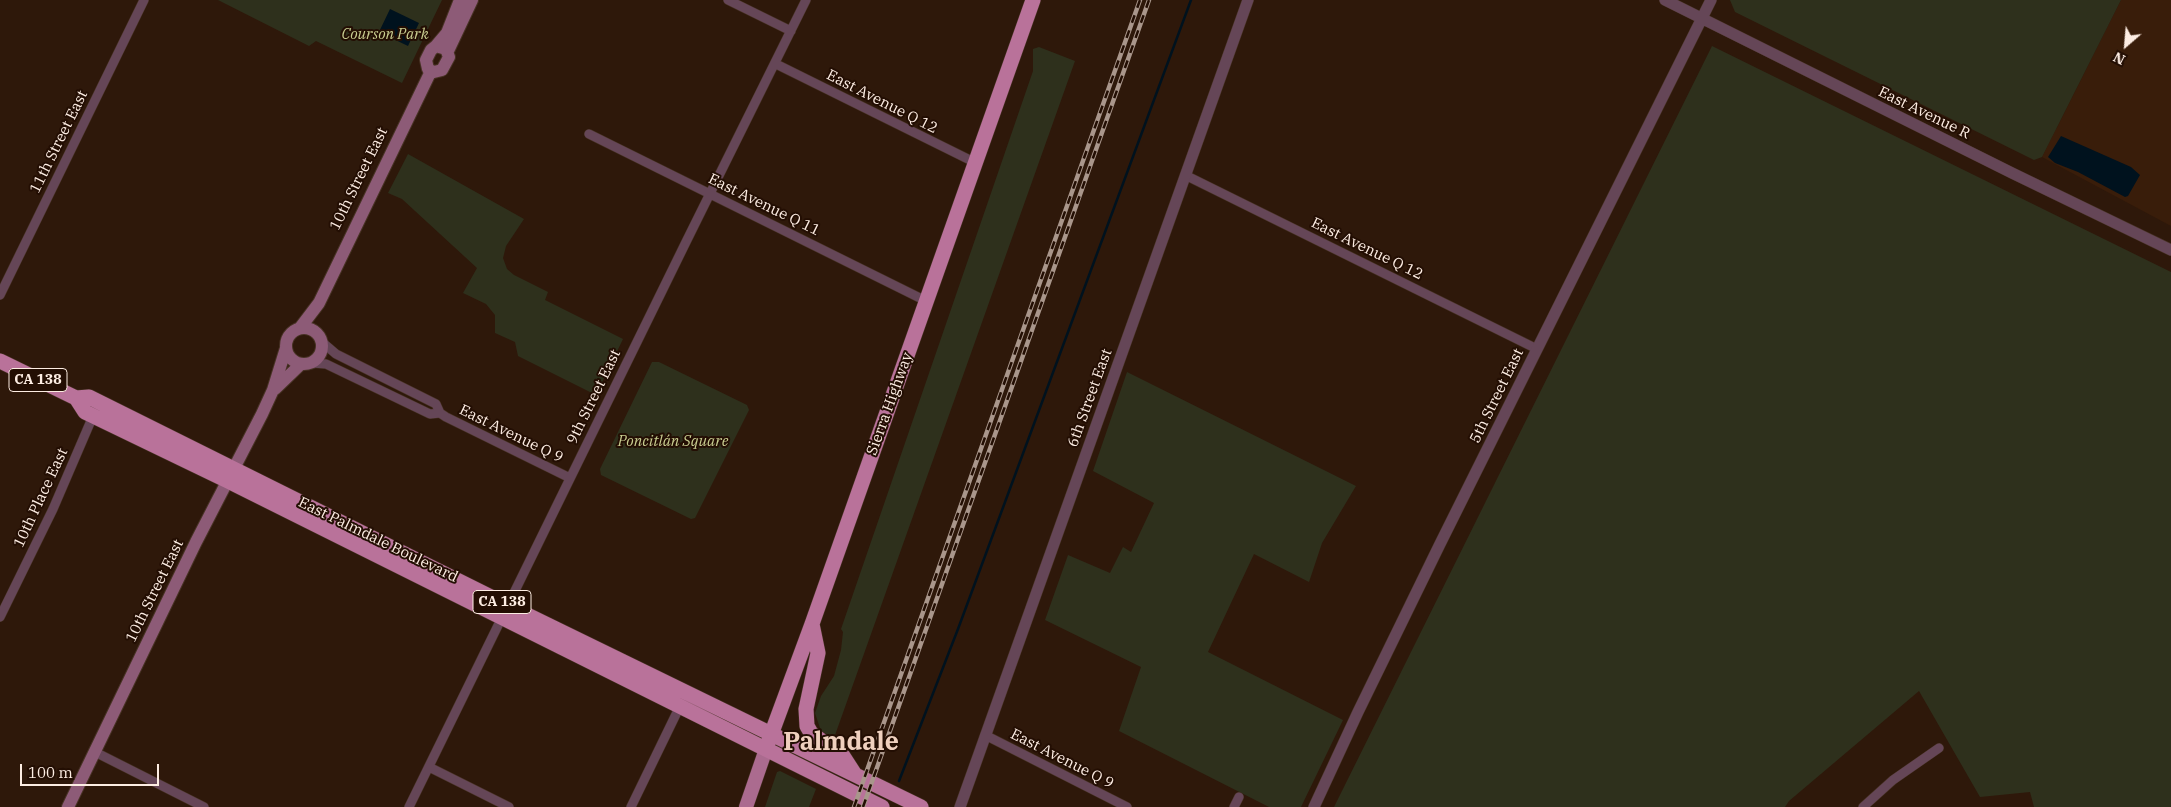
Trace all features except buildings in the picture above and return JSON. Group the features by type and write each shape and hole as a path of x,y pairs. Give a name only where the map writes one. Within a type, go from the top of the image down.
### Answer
{"highway":[{"name":"Sierra Highway","path":"766,749 1033,0"},
{"name":"East Palmdale Boulevard","path":"0,361 76,398 89,397 231,475 505,612 680,706 882,807"},
{"name":"East Palmdale Boulevard","path":"76,398 84,412 231,475"},
{"name":"East Palmdale Boulevard","path":"505,612 771,734 921,807"},
{"path":"812,624 818,653 806,710 808,726 811,733 843,756 855,774"}],"main road":[{"path":"442,49 431,50 426,60 426,67 431,71 437,72 442,70 448,60 442,49 460,0"},
{"path":"442,49 472,0"},
{"name":"10th Street East","path":"300,328 319,303 431,71"},
{"name":"10th Street East","path":"319,303 319,338"},
{"path":"300,328 312,330 319,338 320,355 306,364 291,359 286,348 290,336 300,328"},
{"name":"10th Street East","path":"68,807 200,535 273,390 286,348"},
{"name":"10th Street East","path":"273,390 306,364"},
{"name":"Sierra Highway","path":"746,807 766,749"}],"street":[{"name":"11th Street East","path":"0,295 144,0"},
{"path":"728,0 791,31"},
{"name":"9th Street East","path":"409,807 806,0"},
{"name":"6th Street East","path":"960,807 1248,0"},
{"name":"East Avenue R","path":"1665,0 2171,250"},
{"name":"5th Street East","path":"1314,807 1378,670 1711,0"},
{"name":"East Avenue Q 12","path":"776,64 976,163"},
{"name":"East Avenue Q 11","path":"589,134 926,301"},
{"name":"East Avenue Q 12","path":"1185,175 1537,349"},
{"name":"East Avenue Q 9","path":"319,338 336,354 436,404 440,413"},
{"name":"East Avenue Q 9","path":"306,364 326,364 430,414 440,413 570,478"},
{"name":"10th Place East","path":"0,617 62,489 93,416"},
{"path":"631,807 680,706"},
{"name":"East Avenue Q 9","path":"985,735 1127,807"},
{"path":"1863,807 1893,780 1939,748"},
{"path":"95,752 204,807"},
{"path":"429,767 509,807"},
{"path":"1234,807 1239,797"}],"shaded area":[{"path":"2121,0 2171,0 2171,226 2042,157"}],"green space":[{"name":"Courson Park","path":"218,0 442,0 402,83 316,41 309,46"},
{"path":"1730,0 2121,0 2042,157 2034,160 1735,12"},
{"path":"1712,46 2171,272 2171,807 2034,807 2030,792 1980,797 1919,691 1789,801 1785,807 1334,807"},
{"path":"1039,47 1075,61 834,738 821,731 815,713 821,696 834,676 841,650 843,632 841,629 1033,71 1033,49"},
{"path":"408,154 524,219 506,246 503,258 507,269 514,275 548,292 545,300 623,339 596,395 518,356 515,342 495,333 495,315 486,304 463,293 477,268 402,199 388,193"},
{"name":"Poncitlán Square","path":"652,362 659,362 747,405 749,410 695,518 691,519 601,475 600,469"},
{"path":"1127,372 1356,486 1322,543 1309,582 1254,554 1208,652 1343,720 1301,807 1269,807 1119,731 1141,667 1045,620 1068,555 1110,573 1123,547 1131,552 1154,503 1093,471"},
{"path":"780,771 816,789 809,807 765,807 777,772"}],"water":[{"path":"390,9 419,23 408,46 383,34 382,36 378,34"},
{"path":"2061,136 2131,167 2140,175 2128,196 2125,197 2078,172 2055,163 2048,157"}],"waterway":[{"path":"899,781 958,629 1191,0"}],"railway":[{"path":"854,807 1140,0"},
{"path":"863,807 1149,0"}],"district":[{"name":"Palmdale","path":"841,743"}]}
